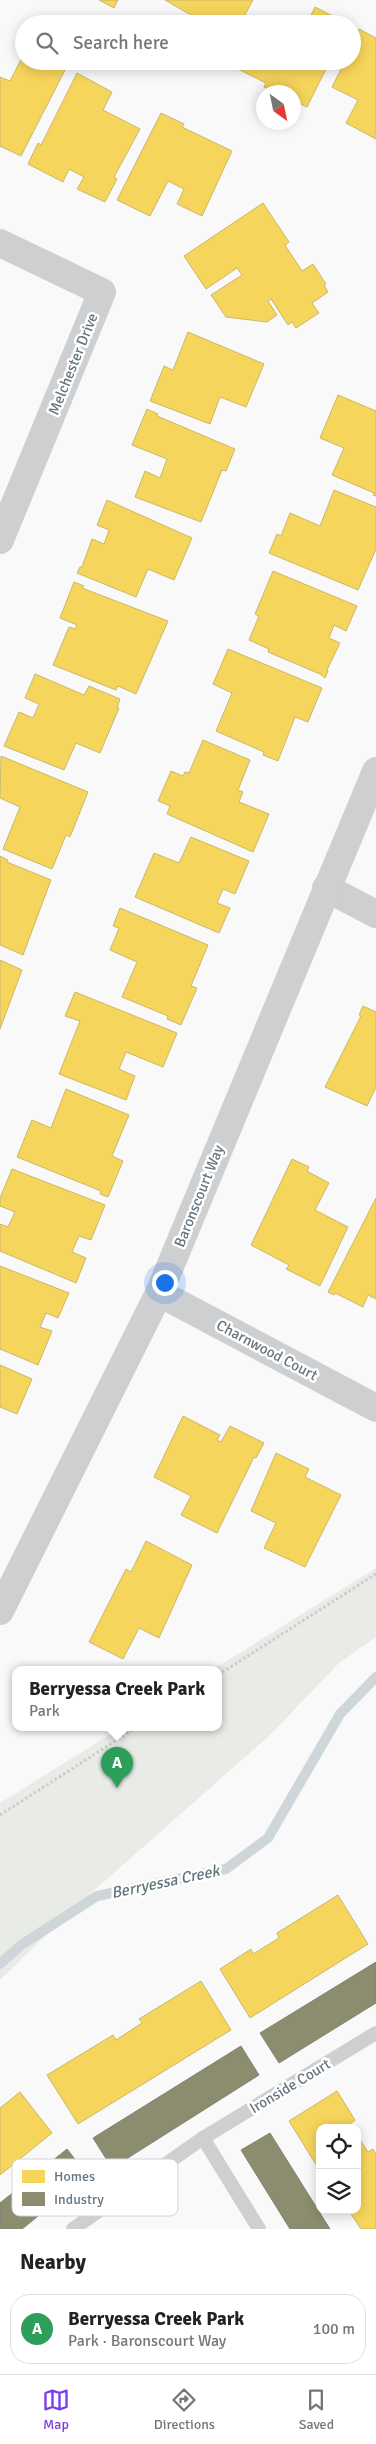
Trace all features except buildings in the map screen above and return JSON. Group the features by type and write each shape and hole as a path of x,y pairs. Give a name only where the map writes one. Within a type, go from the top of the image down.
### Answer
{"street":[{"name":"Melchester Drive","path":"0,244 102,292 0,540"},
{"name":"Baronscourt Way","path":"0,1611 159,1293 376,771"},
{"path":"326,888 376,914"},
{"name":"Charnwood Court","path":"159,1293 376,1408"}],"lane":[{"name":"Ironside Court","path":"173,2159 203,2138 376,2033"},
{"path":"203,2138 260,2229"},
{"name":"Ironside Court","path":"73,2229 92,2216"}],"path":[{"path":"222,1672 376,1574"},
{"path":"0,1815 131,1731"}],"shaded area":[{"path":"376,1568 376,1637 339,1663 270,1735 73,1909 0,1980 0,1803 116,1731 222,1731 222,1666 219,1666"}],"waterway":[{"name":"Berryessa Creek","path":"0,1964 21,1945 97,1896 226,1869 268,1838 340,1714 376,1677"}],"place":[{"name":"Berryessa Creek Park","path":"117,1788"}]}
